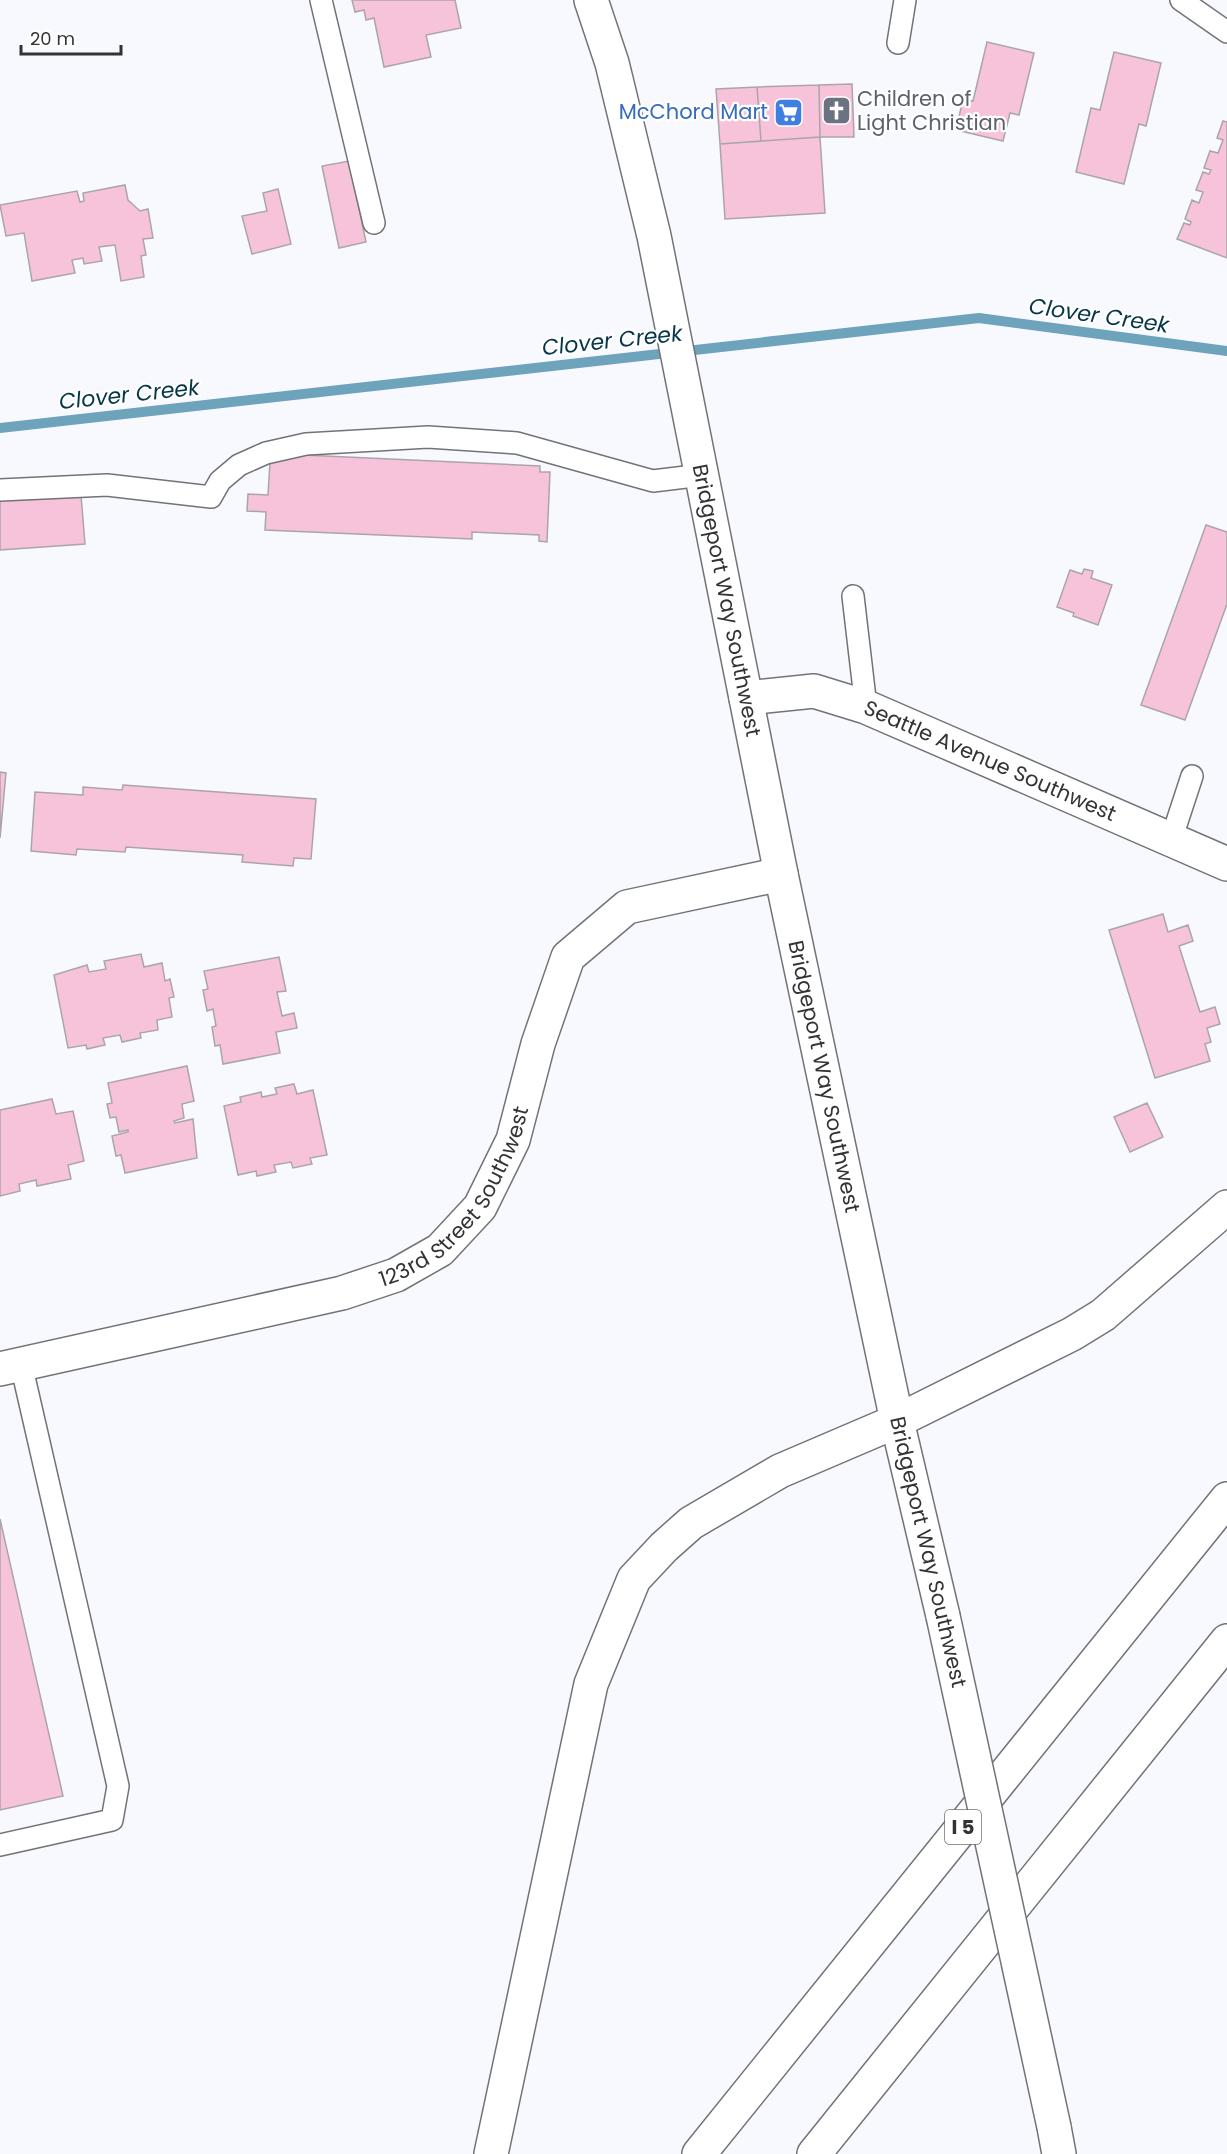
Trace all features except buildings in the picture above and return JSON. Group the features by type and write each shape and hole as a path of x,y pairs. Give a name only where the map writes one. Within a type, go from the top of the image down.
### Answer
{"main road":[{"name":"Bridgeport Way Southwest","path":"591,0 612,63 654,236 781,874 897,1421 943,1616 1057,2140"},
{"name":"Seattle Avenue Southwest","path":"746,698 814,691 866,707 1227,864"},
{"name":"123rd Street Southwest","path":"11,1367 342,1293 396,1275 440,1250 480,1207 513,1140 537,1044 568,957 627,907 781,874"},
{"path":"491,2154 591,1684 634,1580 691,1523 780,1471 897,1421 1072,1334 1103,1315 1227,1207"},
{"name":"I 5","path":"699,2154 1227,1499"},
{"path":"814,2154 1227,1641"}],"lane":[{"path":"321,0 374,223"},
{"path":"898,43 905,0"},
{"path":"1181,0 1227,32"},
{"path":"0,490 107,485 212,497 220,481 239,465 266,453 306,444 428,437 517,443 652,481 702,475"},
{"path":"853,596 866,707"},
{"path":"1171,840 1192,776"},
{"path":"0,1845 112,1820 118,1786 11,1367"}],"waterway":[{"name":"Clover Creek","path":"0,428 979,318 1227,351"}],"place":[{"name":"Children of Light Christian","path":"836,111"},
{"name":"McChord Mart","path":"789,112"}]}
